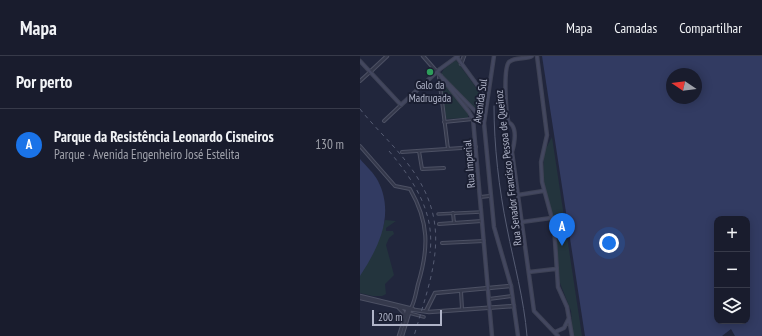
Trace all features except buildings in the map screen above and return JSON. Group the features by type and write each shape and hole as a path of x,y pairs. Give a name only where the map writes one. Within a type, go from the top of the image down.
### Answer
{"main road":[{"path":"360,61 401,105 456,56 483,93 486,104"},
{"name":"Avenida Sul","path":"494,56 484,123 490,196 494,227 511,286 518,336"},
{"path":"537,56 547,135 542,162 543,191 551,218 555,239 555,270 558,287 567,307 572,336"},
{"path":"532,57 536,59 538,63"},
{"name":"Rua Senador Francisco Pessoa de Queiroz","path":"532,57 513,59 508,63 506,72 508,121 512,126 514,133 512,152 534,311 558,336"},
{"path":"437,72 473,119"},
{"path":"432,76 440,76 479,115 484,123"},
{"name":"Rua Imperial","path":"473,119 492,336"},
{"path":"518,195 543,191"},
{"path":"522,222 551,218"},
{"path":"529,272 555,270"},
{"path":"554,332 564,328 569,318"}],"street":[{"path":"360,81 388,56"},
{"path":"423,56 437,72"},
{"path":"461,64 464,56"},
{"path":"440,76 448,149"},
{"path":"384,121 401,105"},
{"path":"444,122 473,119"},
{"path":"360,146 395,186 410,189 422,214 425,226 426,252 402,336"},
{"path":"402,152 476,147"},
{"path":"419,151 422,169 444,168"},
{"path":"480,198 490,196"},
{"path":"438,214 481,212"},
{"path":"453,213 454,223"},
{"path":"439,224 482,222"},
{"path":"442,244 484,241"},
{"path":"425,312 433,294 511,286"},
{"path":"461,291 462,309"},
{"path":"489,299 512,296"},
{"path":"360,297 410,309 424,317"},
{"path":"389,303 403,311 405,318"},
{"path":"393,306 425,312 514,306"},
{"path":"399,336 405,318 410,309"}],"shaded area":[{"path":"456,60 482,96 484,103 482,116 441,74 444,69"},
{"path":"440,82 442,82 468,113 468,118 446,119"},
{"path":"552,137 582,336 573,336 571,311 560,283 555,222 543,182 544,152"},
{"path":"385,220 396,221 386,228 386,231 393,231 394,234 389,238 386,245 394,275 385,284 386,294 382,296 373,296 360,293 360,273"}],"water":[{"path":"542,56 762,56 762,336 735,336 731,329 722,336 585,336"},
{"path":"360,159 378,181 383,193 385,218 379,242 360,276"}],"tram line":[{"path":"494,106 499,183 526,322 527,336"}],"railway":[{"path":"360,109 408,164 422,186 431,207 435,228 433,269 414,336"},
{"path":"389,151 407,174 421,198 429,224 431,238 430,253"}],"place":[{"name":"Galo da Madrugada","path":"430,72"},
{"name":"Parque da Resistência Leonardo Cisneiros","path":"562,246"}]}
